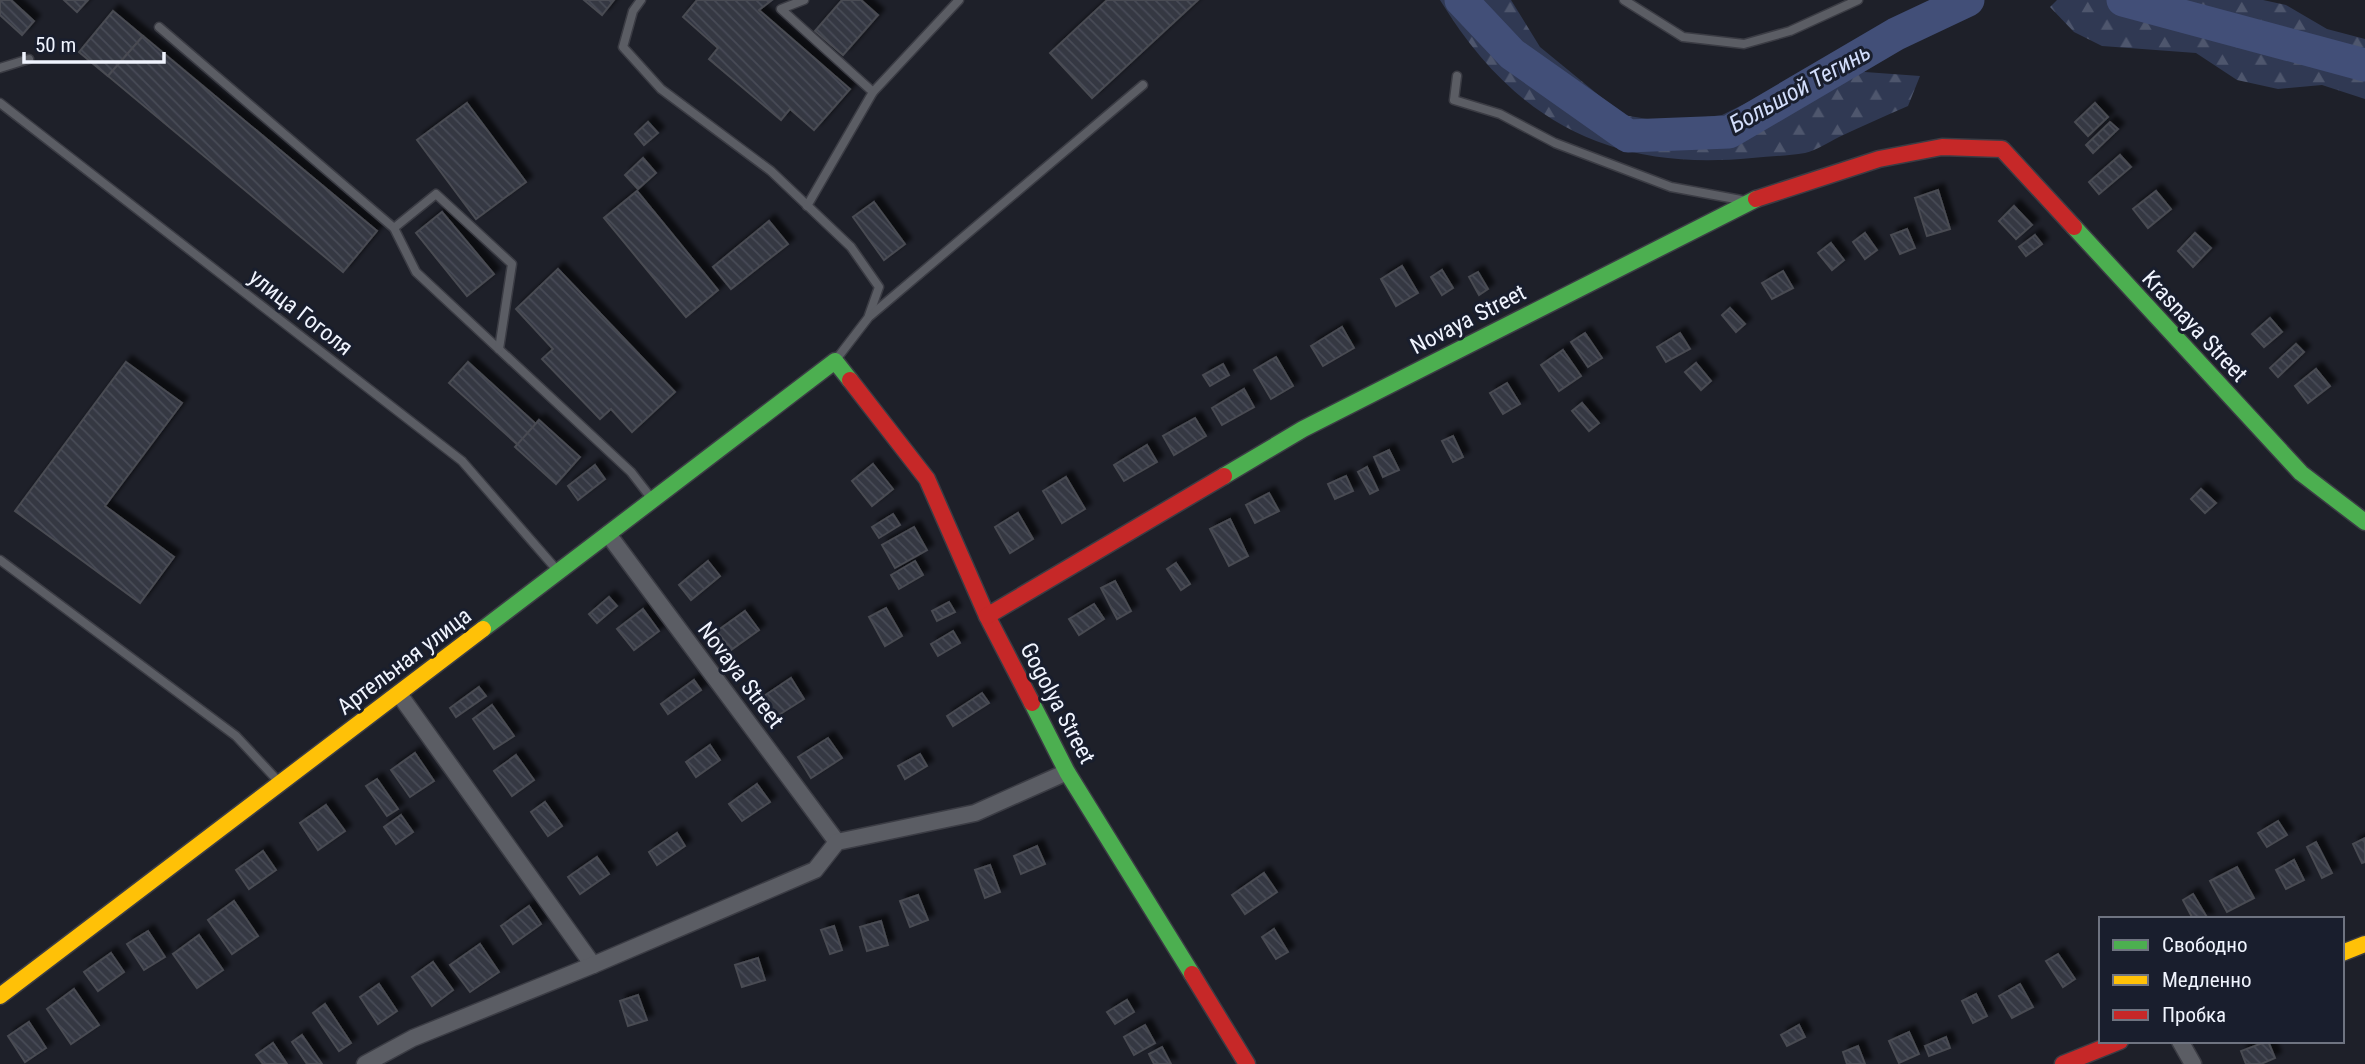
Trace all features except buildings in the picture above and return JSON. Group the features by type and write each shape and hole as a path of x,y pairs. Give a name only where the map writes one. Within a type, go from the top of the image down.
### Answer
{"street":[{"name":"Novaya Street","path":"987,616 1303,429 1751,201 1879,159 1942,148 2002,149"},
{"name":"Krasnaya Street","path":"2002,149 2301,473 2365,522"},
{"name":"Артельная улица","path":"0,996 835,361"},
{"name":"Gogolya Street","path":"835,361 927,479 987,616 1067,772 1247,1064"},
{"name":"Novaya Street","path":"608,534 837,842"},
{"path":"399,694 593,965"},
{"path":"365,1064 413,1038 815,870 837,842 975,813 1067,772"},
{"path":"2344,952 2365,944"},
{"path":"2063,1064 2115,1043"},
{"path":"2181,1043 2193,1064"}],"lane":[{"path":"640,0 633,11 623,47 661,89 771,171 851,247 878,287 868,318"},
{"path":"804,0 781,9 873,92"},
{"path":"807,206 873,92 959,0"},
{"path":"1624,0 1683,37 1744,44 1790,31 1858,0"},
{"path":"159,27 394,228 416,272 631,472 653,500"},
{"path":"0,68 29,59"},
{"path":"1457,76 1454,100 1500,114 1555,143 1671,187 1751,201"},
{"path":"835,361 868,318 1143,85"},
{"name":"улица Гоголя","path":"0,103 462,461 559,572"},
{"path":"394,228 436,194 512,264 499,349"},
{"path":"0,560 236,736 281,784"}],"green space":[{"path":"1440,0 1511,0 1540,47 1623,115 1666,122 1722,115 1839,57 1865,72 1920,76 1908,106 1809,152 1701,160 1654,156 1610,146 1570,130 1534,107 1500,78 1469,42"},
{"path":"2057,0 2263,0 2286,5 2327,29 2365,39 2365,99 2322,85 2278,89 2237,80 2196,53 2102,46 2074,32 2050,7"}],"waterway":[{"name":"Большой Тегинь","path":"1461,0 1512,54 1628,136 1729,132 1896,34 1968,0"},
{"name":"Большой Тегинь","path":"2123,0 2365,65"}],"traffic: fast":[{"path":"1224,476 1303,429 1756,199"},
{"path":"2074,227 2301,473 2365,522"},
{"path":"483,629 835,361 850,380"},
{"path":"1032,703 1067,772 1192,974"}],"traffic: slow":[{"path":"0,996 483,629"},
{"path":"2344,952 2365,944"}],"traffic: jam":[{"path":"1756,199 1879,159 1942,147 2002,149 2074,227"},
{"path":"850,380 927,479 987,616 1032,703"},
{"path":"987,616 1224,476"},
{"path":"1192,974 1247,1064"},
{"path":"2063,1064 2115,1043"}]}
